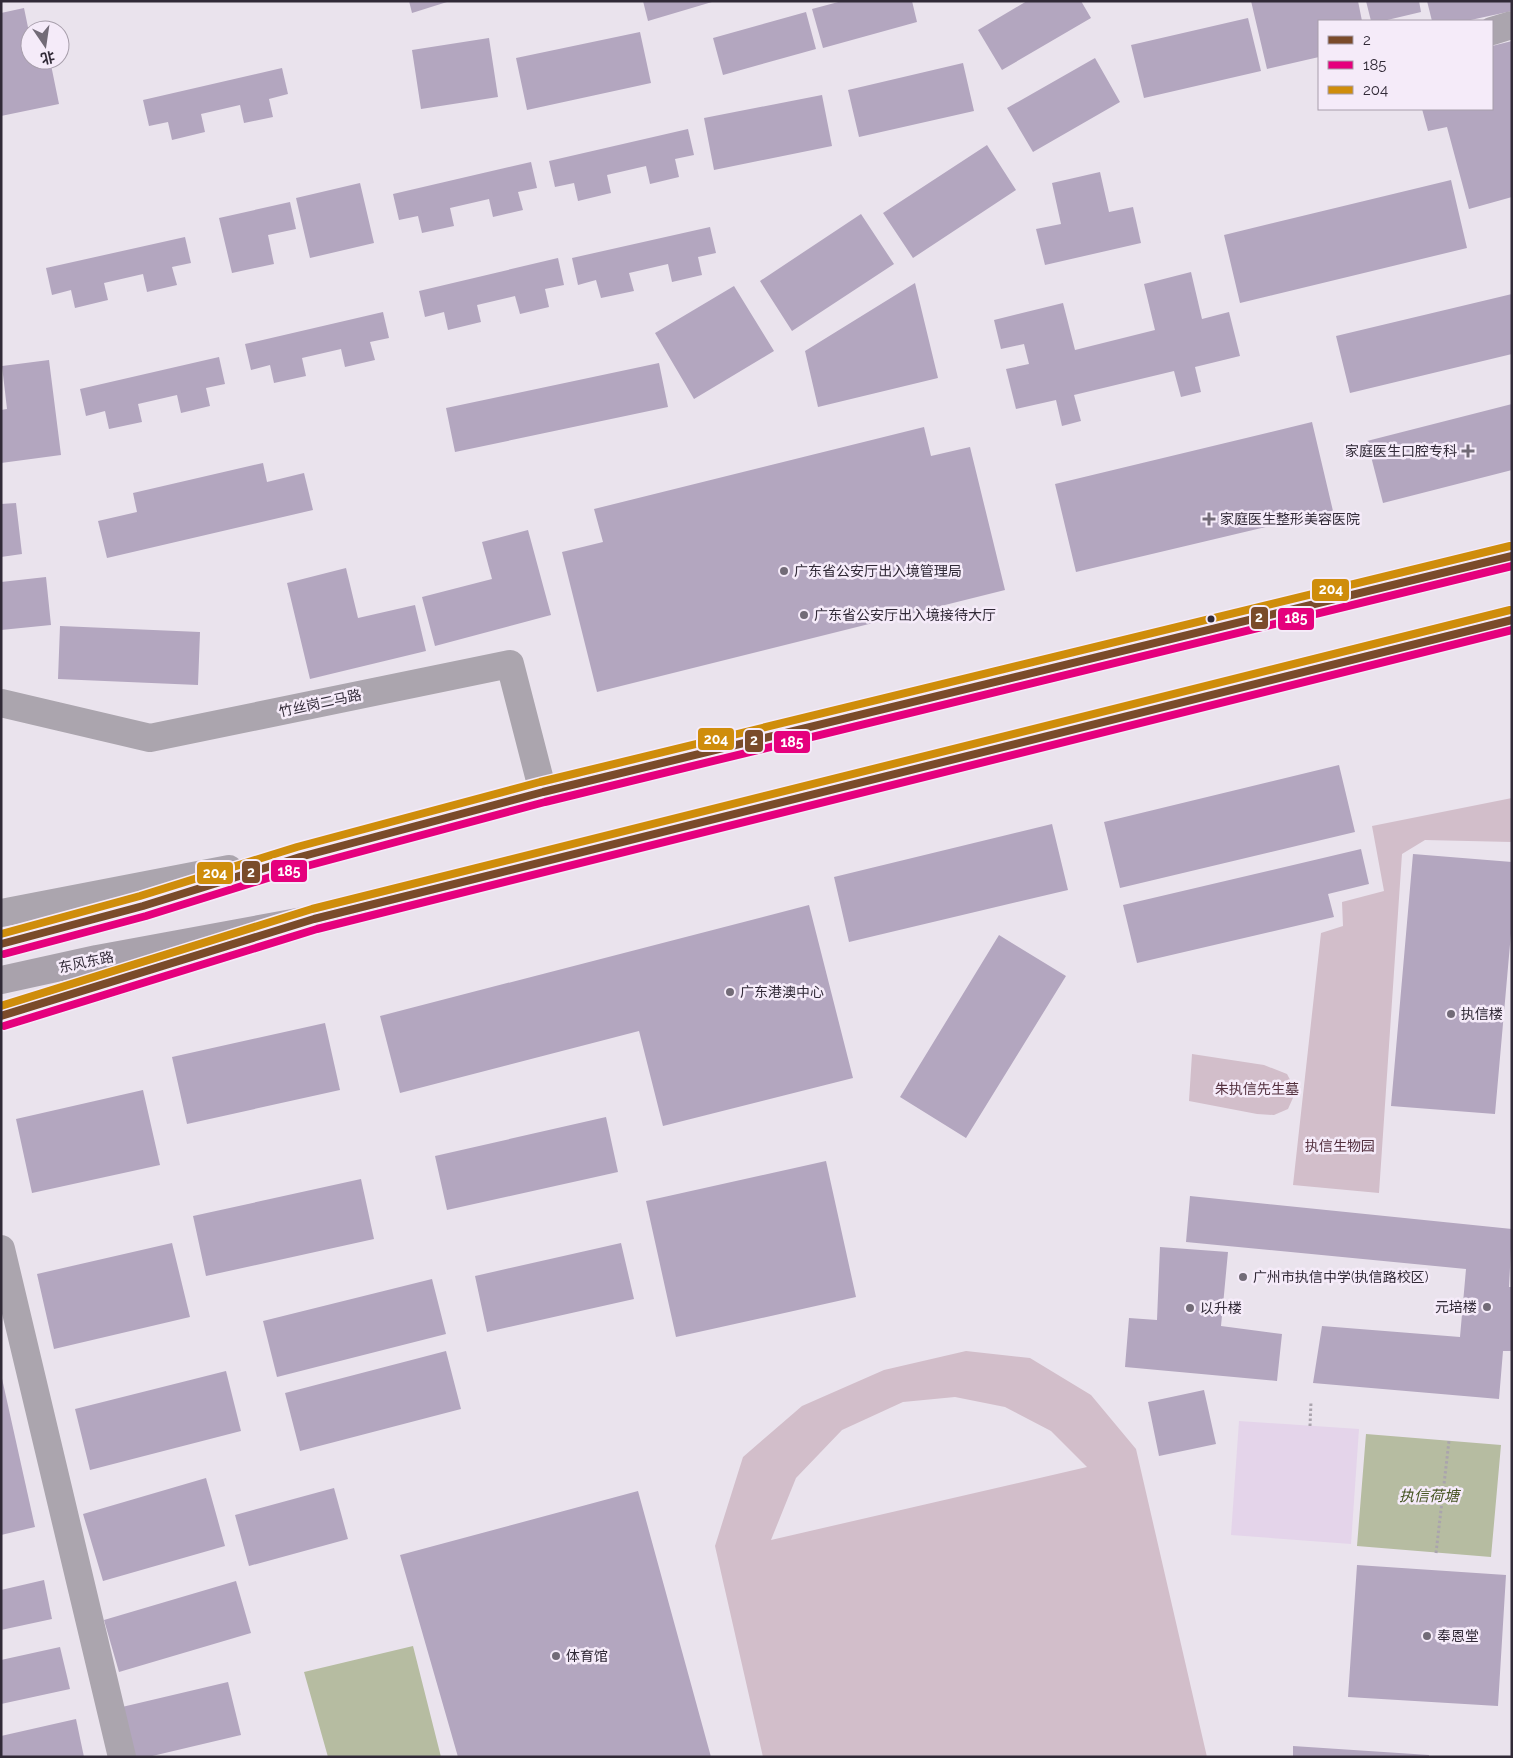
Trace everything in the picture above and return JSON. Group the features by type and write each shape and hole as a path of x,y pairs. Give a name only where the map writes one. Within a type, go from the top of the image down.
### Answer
{"highway":[{"path":"1,944 143,906 300,857 544,792 1512,556"},
{"name":"东风东路","path":"1,980 97,959 314,919 1512,620"}],"street":[{"path":"1493,31 1512,25"},
{"name":"竹丝岗二马路","path":"1,703 150,738 510,664 544,792"},
{"path":"1,913 300,857"},
{"path":"1,1016 110,984 314,919"},
{"path":"1,1249 122,1757"}],"path":[{"path":"1310,1426 1311,1402"},
{"path":"1436,1553 1450,1441"}],"green space":[{"name":"执信生物园","path":"1512,798 1512,842 1425,840 1402,854 1379,1193 1293,1185 1321,933 1343,926 1342,902 1384,891 1372,826"},
{"name":"朱执信先生墓","path":"1192,1054 1264,1065 1287,1074 1296,1091 1288,1109 1274,1115 1257,1114 1189,1101"},
{"path":"966,1351 1030,1358 1091,1395 1136,1449 1207,1757 763,1757 715,1546 743,1457 802,1406 884,1370","holes":["955,1397 1005,1407 1051,1431 1087,1467 771,1540 796,1478 842,1430 903,1402"]}],"shaded area":[{"path":"1239,1421 1359,1429 1351,1544 1231,1535"}],"water":[{"name":"执信荷塘","path":"1366,1434 1501,1445 1491,1557 1357,1546"},
{"path":"413,1646 441,1757 328,1757 304,1672"}],"building":[{"path":"409,1 447,1 447,2 412,13"},
{"path":"643,1 712,1 712,2 648,21"},
{"path":"842,1 912,1 917,22 823,48 812,9"},
{"path":"1027,1 1081,1 1091,18 1002,70 978,30"},
{"path":"1251,1 1358,1 1362,20 1318,20 1318,57 1267,69"},
{"path":"1366,1 1419,1 1421,12 1387,20 1371,20"},
{"path":"1427,1 1512,1 1512,11 1471,20 1432,20"},
{"path":"24,8 26,20 20,20 20,70 52,70 59,104 1,116 1,13"},
{"path":"806,12 816,49 723,75 713,38"},
{"path":"1248,18 1261,71 1144,98 1131,45"},
{"path":"640,32 651,83 527,110 516,58"},
{"path":"489,38 498,97 421,109 412,50"},
{"path":"1512,41 1512,197 1469,209 1447,127 1428,131 1422,110 1493,110 1493,46"},
{"path":"1095,58 1120,102 1033,152 1007,108"},
{"path":"963,63 974,111 859,137 848,90"},
{"path":"282,68 288,94 269,99 273,117 244,123 240,105 201,114 205,132 172,140 168,122 149,126 143,100"},
{"path":"822,95 832,146 714,170 704,118"},
{"path":"688,129 694,155 675,159 679,177 650,184 646,166 607,175 611,193 578,201 574,183 555,187 549,161"},
{"path":"987,145 1016,190 913,258 883,213"},
{"path":"531,162 537,188 518,192 523,210 493,217 489,199 450,208 454,226 422,233 418,216 399,220 393,194"},
{"path":"1100,172 1109,212 1133,207 1141,243 1045,265 1036,229 1061,224 1052,183"},
{"path":"1451,180 1467,248 1240,303 1224,235"},
{"path":"360,183 374,243 310,258 296,198"},
{"path":"290,202 296,229 268,235 274,264 232,273 219,218"},
{"path":"861,214 894,264 792,331 760,281"},
{"path":"710,227 716,253 698,257 702,275 672,282 668,264 629,273 634,291 601,298 596,280 578,285 572,258"},
{"path":"185,237 191,263 172,267 177,285 147,292 143,274 104,283 108,300 75,308 71,290 52,295 46,268"},
{"path":"558,258 564,285 545,289 549,307 520,314 515,296 477,305 481,322 448,330 444,312 425,317 419,291"},
{"path":"1191,272 1202,319 1229,312 1240,356 1195,367 1201,392 1181,397 1174,371 1074,395 1081,421 1062,426 1056,400 1016,409 1006,369 1029,364 1024,344 1001,349 994,320 1063,303 1075,350 1155,330 1144,284"},
{"path":"915,283 938,378 818,407 805,351"},
{"path":"734,286 774,351 694,399 655,333"},
{"path":"1512,294 1512,354 1350,393 1336,336"},
{"path":"383,312 389,338 370,342 375,360 345,367 341,349 302,358 306,376 274,383 270,365 251,370 245,344"},
{"path":"219,357 225,384 206,388 210,406 181,413 177,395 138,404 142,422 109,429 105,411 86,416 80,389"},
{"path":"49,360 61,455 1,463 1,410 7,409 2,366"},
{"path":"659,363 668,407 455,452 446,408"},
{"path":"1512,404 1512,470 1383,503 1367,441"},
{"path":"1312,422 1333,511 1076,572 1055,484"},
{"name":"广东省公安厅出入境管理局","path":"924,427 931,456 970,447 1005,590 597,692 562,552 603,542 594,509"},
{"path":"263,463 267,482 304,473 313,510 107,558 98,521 137,512 133,493"},
{"path":"16,503 22,554 1,557 1,504"},
{"path":"528,530 551,615 435,646 422,597 492,579 482,542"},
{"path":"346,568 358,618 415,605 426,651 310,679 287,583"},
{"path":"46,577 51,625 1,630 1,582"},
{"path":"60,626 200,632 198,685 58,679"},
{"path":"1339,765 1355,832 1120,888 1104,822"},
{"path":"1052,824 1068,890 849,942 834,877"},
{"path":"1361,849 1369,884 1328,894 1334,917 1137,963 1123,905"},
{"name":"执信楼","path":"1413,854 1512,862 1512,922 1495,1114 1391,1106"},
{"name":"广东港澳中心","path":"809,905 853,1078 663,1126 639,1031 400,1093 380,1016"},
{"path":"999,935 1066,976 966,1138 900,1097"},
{"path":"325,1023 340,1090 187,1124 172,1057"},
{"path":"143,1090 160,1165 32,1193 16,1119"},
{"path":"606,1117 618,1172 447,1210 435,1156"},
{"path":"826,1161 856,1297 676,1337 646,1201"},
{"path":"361,1179 374,1239 206,1276 193,1216"},
{"name":"元培楼","path":"1190,1196 1512,1229 1509,1287 1512,1287 1512,1351 1503,1351 1499,1399 1313,1383 1322,1326 1460,1337 1466,1269 1186,1242"},
{"path":"172,1243 190,1317 54,1349 37,1274"},
{"path":"621,1243 634,1299 487,1332 475,1276"},
{"name":"以升楼","path":"1160,1247 1228,1252 1221,1326 1282,1334 1277,1381 1125,1367 1129,1318 1157,1320"},
{"path":"432,1279 446,1334 277,1377 263,1321"},
{"path":"446,1351 461,1409 300,1451 285,1393"},
{"path":"226,1371 241,1431 90,1470 75,1409"},
{"path":"1,1374 35,1527 1,1535"},
{"path":"1204,1390 1216,1444 1159,1456 1148,1402"},
{"path":"206,1478 225,1546 103,1581 83,1514"},
{"path":"334,1488 348,1539 249,1566 235,1515"},
{"name":"体育馆","path":"638,1491 711,1757 458,1757 400,1555"},
{"name":"奉恩堂","path":"1357,1565 1506,1575 1498,1706 1348,1697"},
{"path":"44,1580 52,1619 1,1630 1,1590"},
{"path":"236,1581 251,1633 119,1672 104,1620"},
{"path":"60,1647 70,1689 1,1704 1,1660"},
{"path":"228,1682 241,1735 148,1757 134,1757 122,1707"},
{"path":"76,1719 84,1757 1,1757 1,1736"},
{"path":"1293,1746 1429,1755 1429,1757 1293,1757"}],"transit line":[{"name":"204","path":"1,934 140,896 297,847 540,782 1510,546"},
{"name":"2","path":"1,944 143,906 300,857 543,792 1512,556"},
{"name":"185","path":"4,954 146,916 303,867 545,802 1512,566"},
{"name":"204","path":"1,1006 312,909 1510,610"},
{"name":"2","path":"1,1016 314,919 1512,620"},
{"name":"185","path":"4,1026 317,929 1512,630"}],"place":[{"name":"家庭医生口腔专科","path":"1468,451"},
{"name":"家庭医生整形美容医院","path":"1209,519"},
{"name":"广东省公安厅出入境管理局","path":"784,571"},
{"name":"广东省公安厅出入境接待大厅","path":"804,615"},
{"name":"广东港澳中心","path":"730,992"},
{"name":"执信楼","path":"1451,1014"},
{"name":"广州市执信中学(执信路校区)","path":"1243,1277"},
{"name":"元培楼","path":"1487,1307"},
{"name":"以升楼","path":"1190,1308"},
{"name":"奉恩堂","path":"1427,1636"},
{"name":"体育馆","path":"556,1656"}]}
